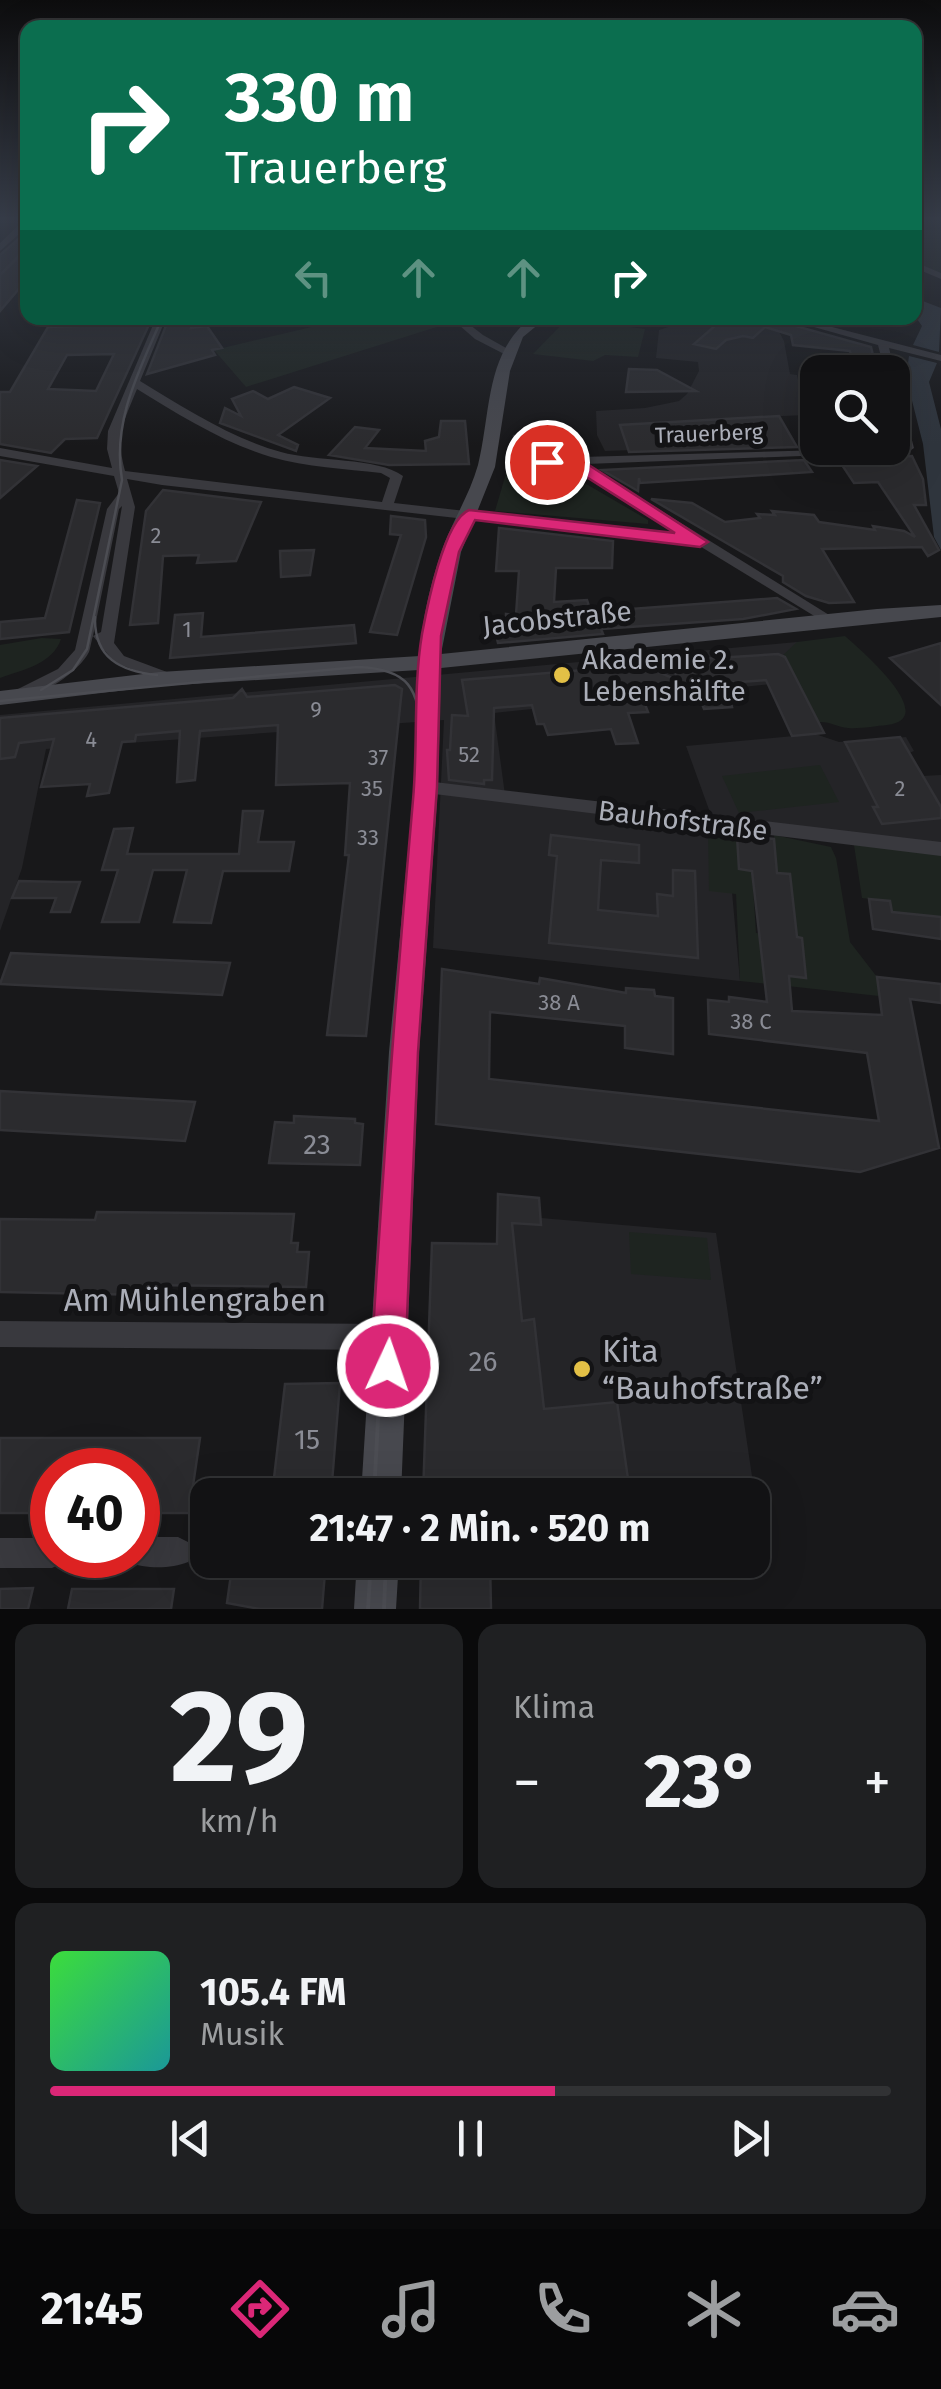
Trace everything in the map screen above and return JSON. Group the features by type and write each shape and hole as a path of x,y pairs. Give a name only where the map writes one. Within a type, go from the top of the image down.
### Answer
{"street":[{"path":"107,644 129,508 119,475 114,431 158,325"},
{"path":"465,325 510,353"},
{"path":"382,1478 404,1052 426,787 431,636 450,552 469,515 486,467 502,371 517,335 529,325"},
{"path":"510,353 547,325"},
{"path":"814,325 941,358"},
{"path":"883,343 886,355"},
{"path":"134,382 164,402 261,449 384,470 397,476 386,506"},
{"path":"0,452 119,475 700,542"},
{"name":"Trauerberg","path":"547,462 800,452"},
{"path":"573,461 830,621"},
{"path":"11,696 56,678 74,662 90,626 113,509 125,494"},
{"name":"Jacobstraße","path":"11,696 170,679 430,662 941,611"},
{"path":"90,626 118,659 170,679"},
{"name":"Bauhofstraße","path":"426,787 941,849"},
{"name":"Am Mühlengraben","path":"0,1334 389,1337"},
{"path":"0,1553 30,1552"},
{"path":"160,1552 178,1552"},
{"path":"375,1609 377,1578"}],"shaded area":[{"path":"922,301 941,308 939,352 913,345 922,326"},
{"path":"320,325 443,325 246,387 214,350"},
{"path":"561,325 645,329 638,357 605,355 593,361 533,354"},
{"path":"675,325 776,325 784,341 790,374 797,375 800,415 761,417 777,445 605,451 597,435 596,411 679,401 699,371 698,362 656,358 659,330"},
{"path":"910,356 937,363 929,382 941,429 941,550 934,537 923,444 910,393"},
{"path":"507,470 564,471 648,520 648,524 495,511"},
{"path":"845,636 893,684 906,711 901,720 857,728 818,722 782,656 797,642"},
{"path":"61,639 44,660 0,678 0,645"},
{"path":"797,642 818,679 494,713 505,795 726,825 740,981 433,948 444,720 46,749 22,868 0,931 0,715"},
{"path":"815,734 839,742 906,737 914,751 909,753 923,776 941,775 941,843 712,818 686,746"},
{"path":"820,765 839,802 739,813 722,776"},
{"path":"708,828 737,831 739,869 752,871 756,933 762,934 765,974 806,977 802,939 796,937 790,875 777,873 774,835 831,847 850,942 877,977 879,996 740,981 736,894 709,891"},
{"path":"854,845 941,854 941,917 892,912 889,901 862,898"},
{"name":"Kita “Bauhofstraße”","path":"498,1194 539,1198 541,1218 716,1233 752,1478 424,1478 432,1243 498,1243"},
{"path":"629,1232 707,1238 711,1280 631,1274"}],"building":[{"path":"0,295 14,295 0,311"},
{"path":"149,325 97,438 65,439 51,453 0,444 0,392 10,392 48,327","holes":["114,354 96,391 48,389 67,355"]},
{"path":"166,325 207,326 222,348 212,350 215,355 147,374"},
{"path":"716,325 792,325 871,347 873,355 793,345 791,335 765,327 753,338 726,340 716,349 694,344"},
{"path":"629,369 657,370 696,391 626,392"},
{"path":"294,387 330,398 278,435 298,445 296,451 220,423 225,408 241,416 232,399 253,391 268,399"},
{"path":"779,416 797,447 629,452 620,425"},
{"path":"441,421 465,421 469,464 389,465 329,455 355,427 379,430 365,448 426,451 425,441 439,437"},
{"path":"514,436 540,436 541,455 514,457"},
{"path":"910,456 923,479 926,505 914,505 939,550 928,556 922,547 822,549 854,602 829,603 806,596 783,582 783,576 651,499 692,503 725,522 760,518 757,514 775,515 772,511 814,515 819,522 904,531 915,537 878,482 854,483 842,465 910,465"},
{"path":"0,460 37,466 0,498"},
{"path":"800,460 800,465 807,465 812,472 640,483 639,478 638,491 602,470"},
{"path":"163,490 261,502 236,561 197,563 199,555 163,556 158,623 130,625 146,511"},
{"path":"77,500 100,503 69,632 0,639 0,622 45,618"},
{"path":"391,516 425,520 426,537 397,635 370,632 401,535 390,534"},
{"path":"499,528 613,541 612,568 556,568 554,602 587,600 591,612 777,598 796,609 743,619 601,629 603,634 498,643 494,626 506,625 506,614 516,615 519,571 496,571"},
{"path":"314,550 310,575 281,577 280,551"},
{"path":"203,613 201,637 354,625 356,643 170,658 175,615"},
{"path":"941,643 941,705 890,658"},
{"path":"778,654 785,657 824,733 792,736 766,680 726,683 732,707 704,709 696,689 640,691 648,712 628,713 638,743 616,744 611,729 548,735 544,724 537,724 532,705 494,708 492,780 484,780 484,784 449,780 447,750 452,715 468,716 462,680 584,670 590,664 599,669 638,663 679,681 669,661"},
{"path":"395,685 402,689 366,1036 327,1035 349,855 345,855 350,783 276,785 278,725 200,731 195,780 177,782 180,731 136,735 135,741 122,742 109,793 87,796 90,784 41,787 54,739 19,743 15,757 0,759 0,718 233,698 242,689 247,697"},
{"path":"900,737 941,807 941,818 882,824 873,807 878,807 845,742"},
{"path":"243,811 263,811 258,842 294,842 289,871 223,871 211,923 174,922 187,870 153,870 139,922 102,922 118,870 102,870 114,829 133,828 127,854 239,854"},
{"path":"551,835 639,845 639,863 601,860 598,910 658,916 657,894 673,896 673,870 695,871 698,958 549,943 557,856 549,855"},
{"path":"737,836 774,839 777,873 790,874 806,978 789,976 792,1011 882,1015 877,977 941,984 941,1003 910,999 939,1148 860,1172 436,1124 442,969 539,984 540,978 626,993 626,988 654,990 655,996 673,998 673,1054 625,1048 625,1026 490,1012 489,1079 879,1121 867,1053 709,1034 708,1000 729,1002 729,997 767,1002 752,871 739,869"},
{"path":"19,881 80,882 70,912 51,912 56,898 12,898"},
{"path":"869,899 890,901 892,912 941,917 941,939 873,929"},
{"path":"11,953 230,963 222,995 0,984"},
{"path":"0,1091 195,1102 185,1141 0,1130"},
{"path":"294,1116 355,1119 355,1123 363,1124 360,1165 269,1163 275,1122 294,1123"},
{"path":"498,1194 539,1198 541,1225 512,1223 522,1321 534,1319 544,1409 617,1402 628,1478 424,1478 432,1243 497,1244"},
{"path":"97,1212 294,1214 291,1243 298,1243 297,1252 309,1252 306,1287 148,1285 146,1295 0,1292 0,1219 95,1220"},
{"path":"340,1383 332,1478 274,1478 285,1384"},
{"path":"0,1438 200,1438 194,1478 190,1478 189,1513 160,1513 160,1448 30,1448 30,1513 0,1513"},
{"path":"230,1578 325,1578 322,1609 260,1609 227,1603"},
{"path":"421,1578 490,1578 491,1609 420,1609"},
{"path":"33,1588 28,1609 0,1609 0,1589"},
{"path":"72,1589 174,1589 171,1609 68,1609"}],"tram line":[{"path":"41,690 73,670 87,649 122,480 124,417 159,325"},
{"path":"95,617 99,643 112,660 132,670 157,675"},
{"path":"0,701 358,667 389,672 408,684 417,706 421,737 391,1177"},
{"path":"410,1099 415,1024"},
{"path":"405,1177 406,1159"},
{"path":"375,1478 391,1174"},
{"path":"402,1244 405,1174"},
{"path":"368,1609 370,1578"},
{"path":"384,1609 385,1578"}],"place":[{"name":"Akademie 2. Lebenshälfte","path":"562,675"},
{"name":"Kita “Bauhofstraße”","path":"582,1369"}],"route":[{"path":"388,1366 404,1052 426,787 431,636 450,552 469,515 700,542 573,461 547,462"}]}
